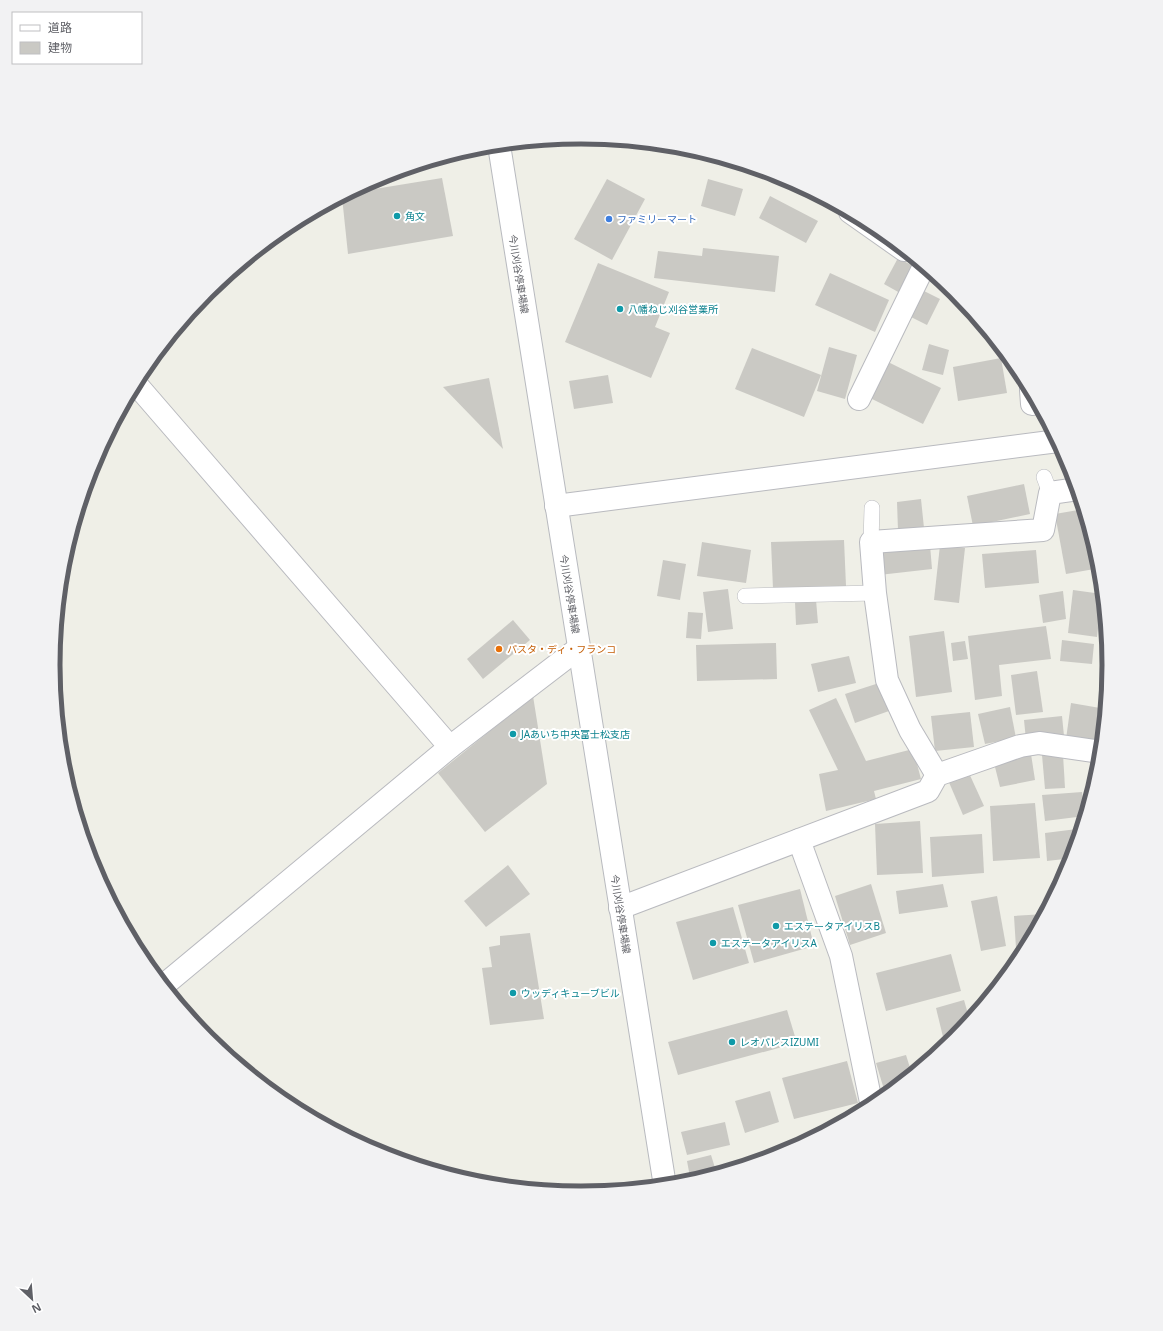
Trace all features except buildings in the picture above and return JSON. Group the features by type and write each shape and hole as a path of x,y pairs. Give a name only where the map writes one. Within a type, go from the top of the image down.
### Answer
{"street":[{"name":"今川刈谷停車場線","path":"500,150 664,1180"},
{"path":"859,399 922,270"},
{"path":"140,389 450,747"},
{"path":"556,506 1052,442"},
{"path":"937,775 910,730 887,680 875,593 871,542 1043,530 1047,485 1071,488"},
{"path":"167,982 450,747 579,648"},
{"path":"620,908 928,791 937,775 1020,746 1040,743 1096,751"},
{"path":"799,840 841,956 870,1099"}],"lane":[{"path":"871,542 872,508"},
{"path":"745,596 875,593"}],"place":[{"name":"角文","path":"397,216"},
{"name":"ファミリーマート","path":"609,219"},
{"name":"八幡ねじ刈谷営業所","path":"620,309"},
{"name":"パスタ・ディ・フランコ","path":"499,649"},
{"name":"JAあいち中央富士松支店","path":"513,734"},
{"name":"エステータアイリスB","path":"776,926"},
{"name":"エステータアイリスA","path":"713,943"},
{"name":"ウッディキューブビル","path":"513,993"},
{"name":"レオパレスIZUMI","path":"732,1042"}]}
